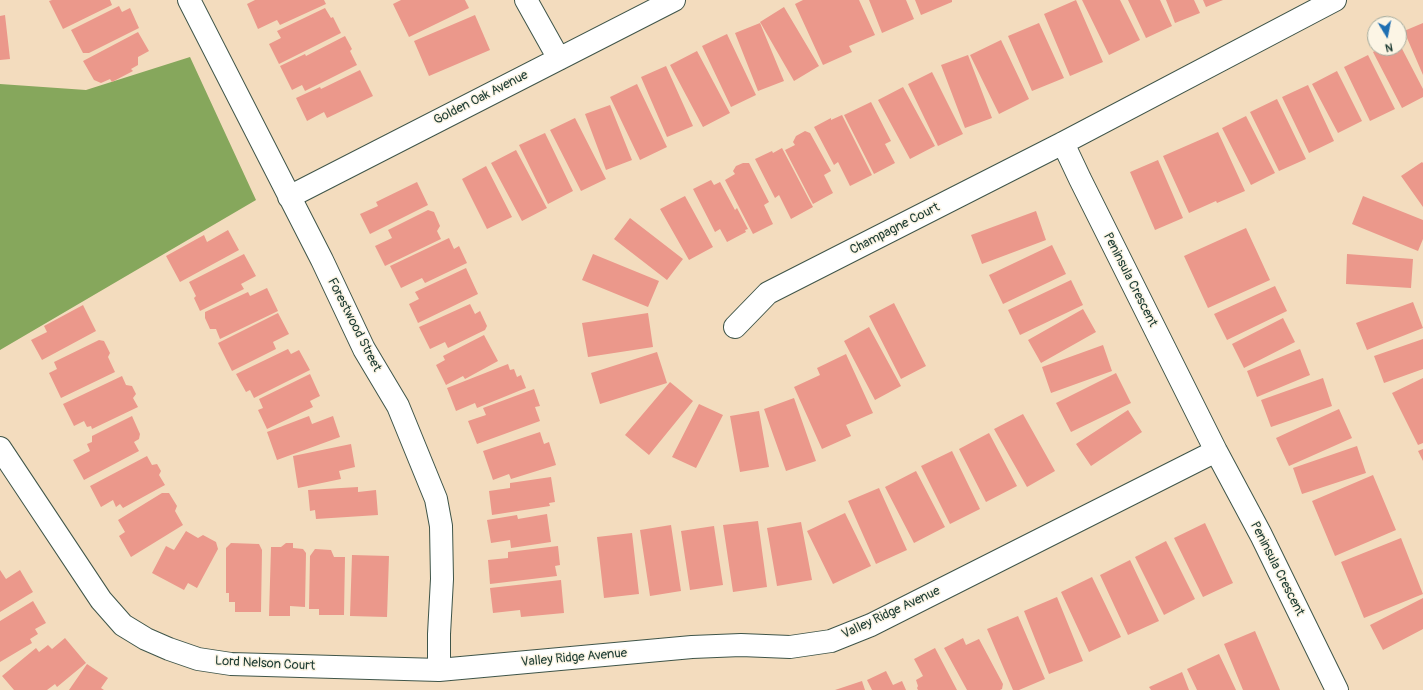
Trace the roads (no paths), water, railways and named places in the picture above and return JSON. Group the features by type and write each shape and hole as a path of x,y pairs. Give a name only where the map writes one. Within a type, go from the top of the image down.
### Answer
{"street":[{"name":"Forestwood Street","path":"189,0 322,260 364,348 398,406 436,498 441,526 442,578 439,670"},
{"path":"526,0 559,58"},
{"name":"Golden Oak Avenue","path":"289,197 674,0"},
{"path":"1063,143 1335,0"},
{"name":"Champagne Court","path":"735,327 768,293 1063,143"},
{"name":"Peninsula Crescent","path":"1063,143 1216,451 1261,535 1337,690"},
{"name":"Lord Nelson Court","path":"0,448 101,600 123,625 146,639 169,650 198,659 231,664 439,670"},
{"name":"Valley Ridge Avenue","path":"439,670 692,647 741,645 790,647 831,641 872,625 1216,451"}]}
